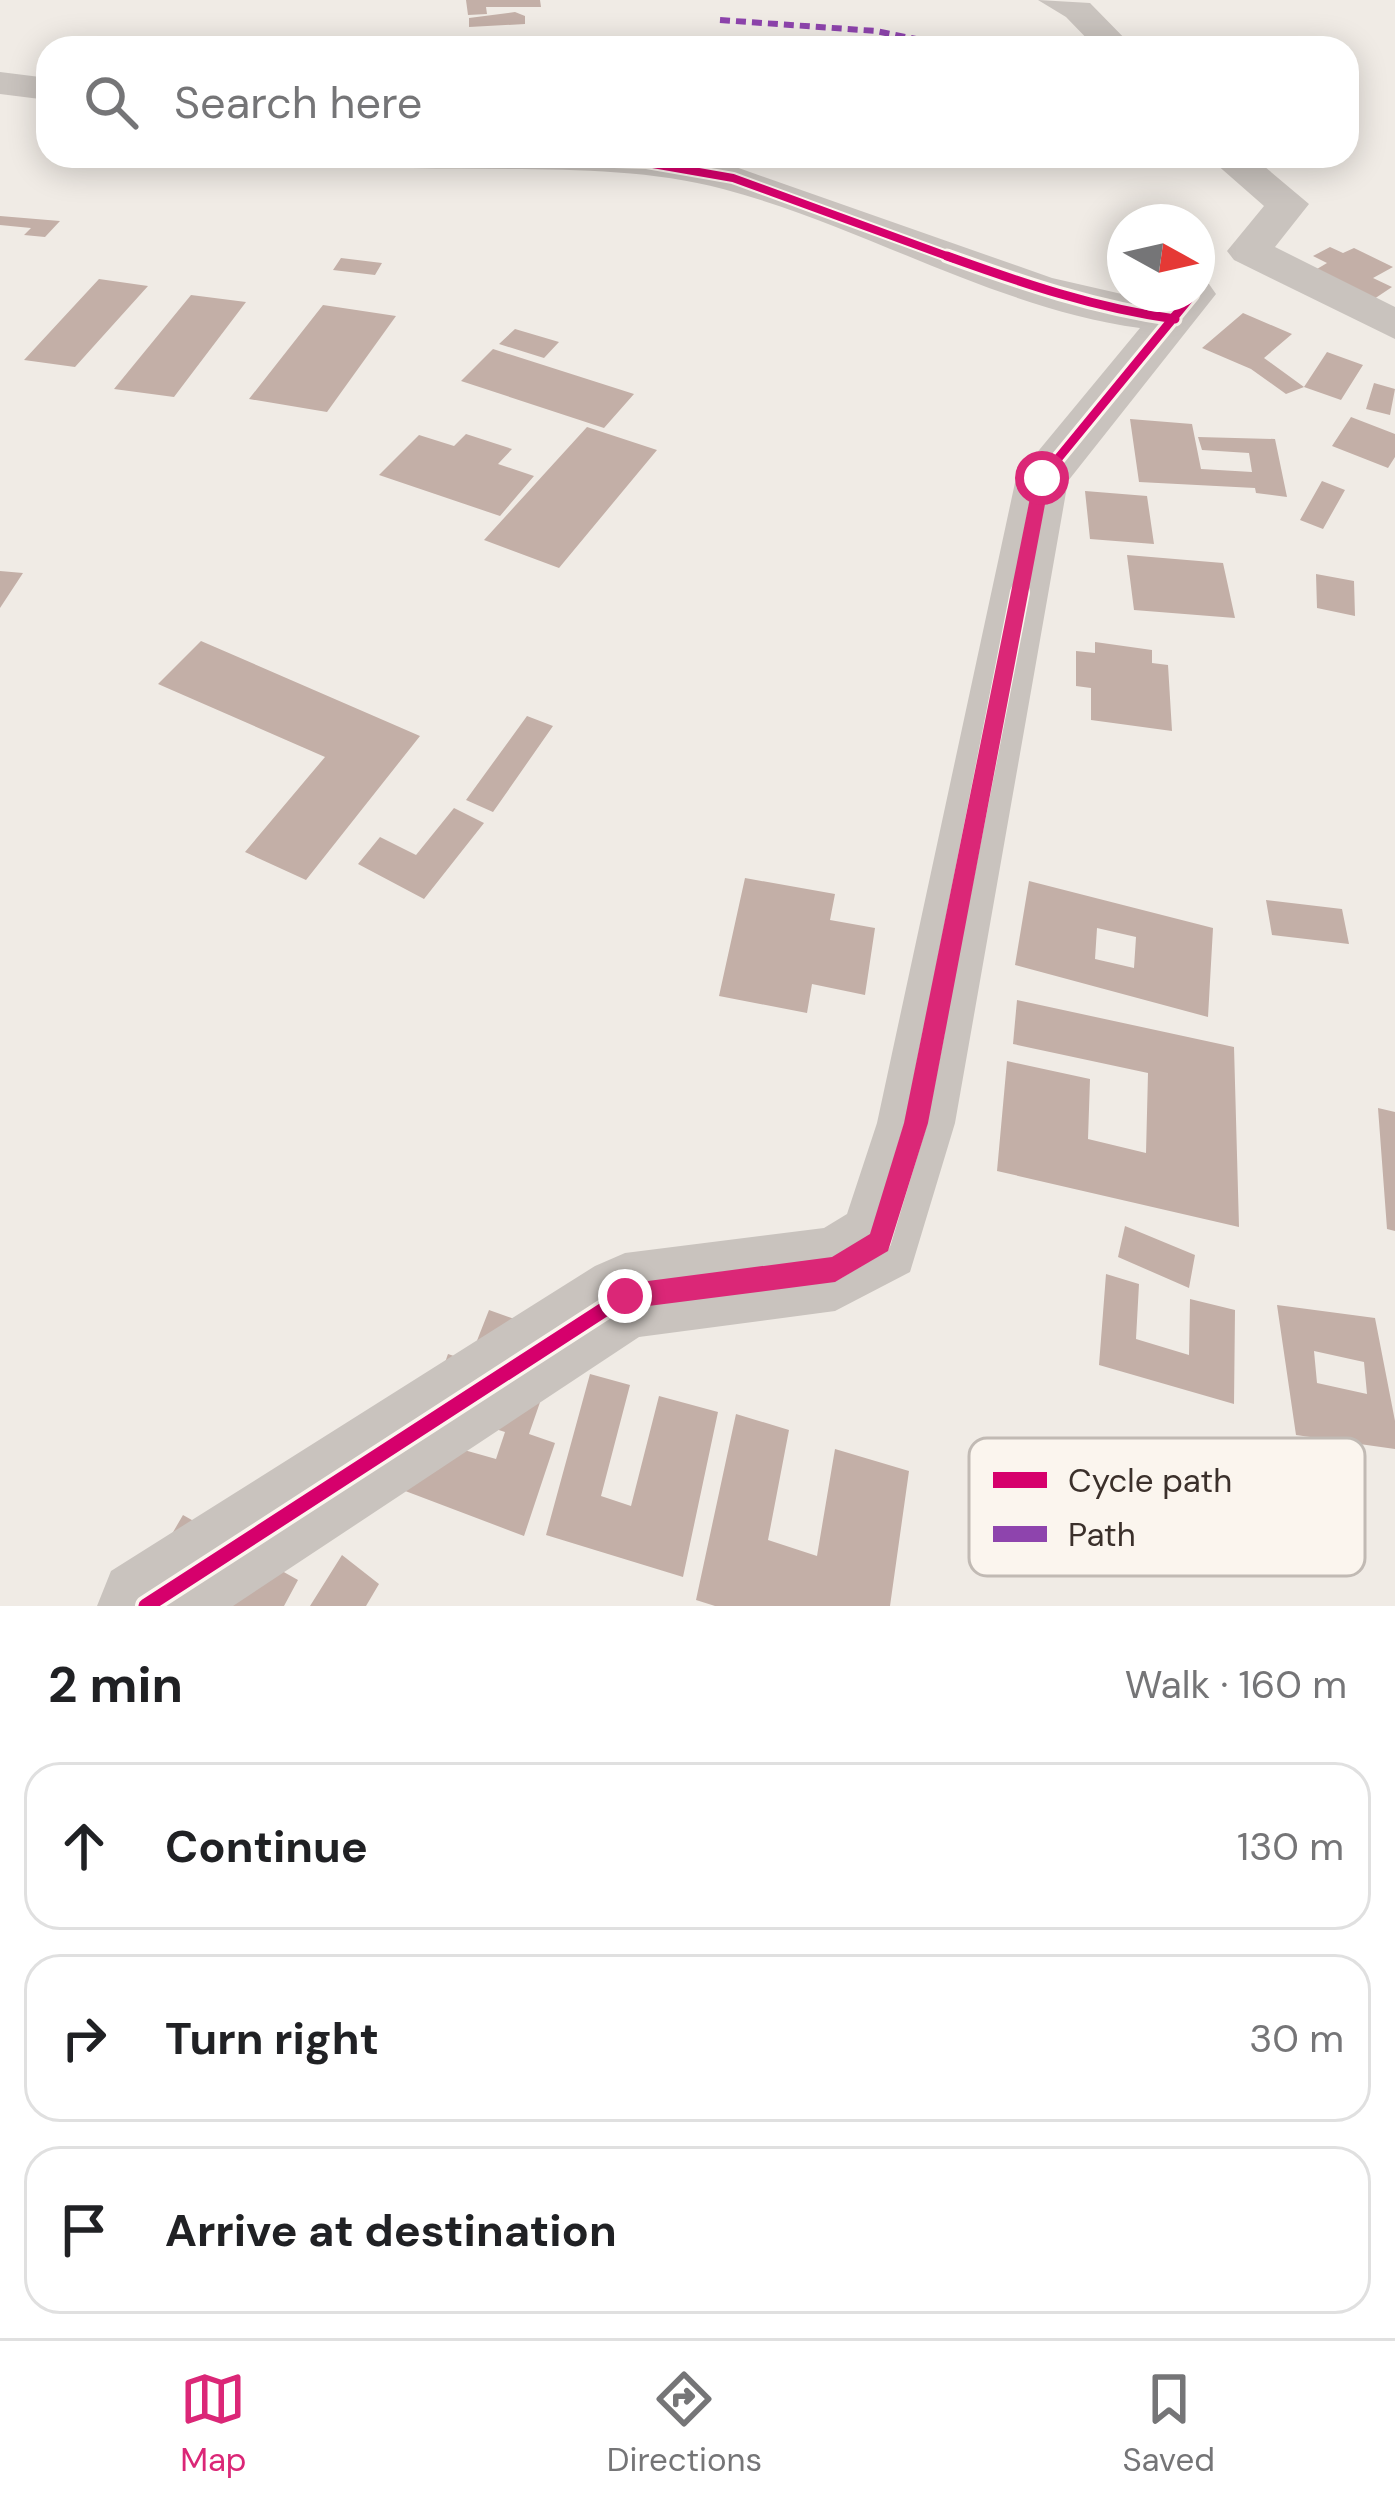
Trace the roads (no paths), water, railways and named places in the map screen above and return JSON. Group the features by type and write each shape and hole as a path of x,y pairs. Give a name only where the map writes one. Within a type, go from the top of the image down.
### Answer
{"street":[{"path":"1068,3 1103,36"},
{"path":"676,168 733,178 1036,288 1107,308"},
{"path":"1215,276 1288,203 1243,168"},
{"path":"1215,290 1395,325"},
{"path":"146,1606 625,1296 835,1269 880,1242 916,1123 1042,478 1183,312"}]}
